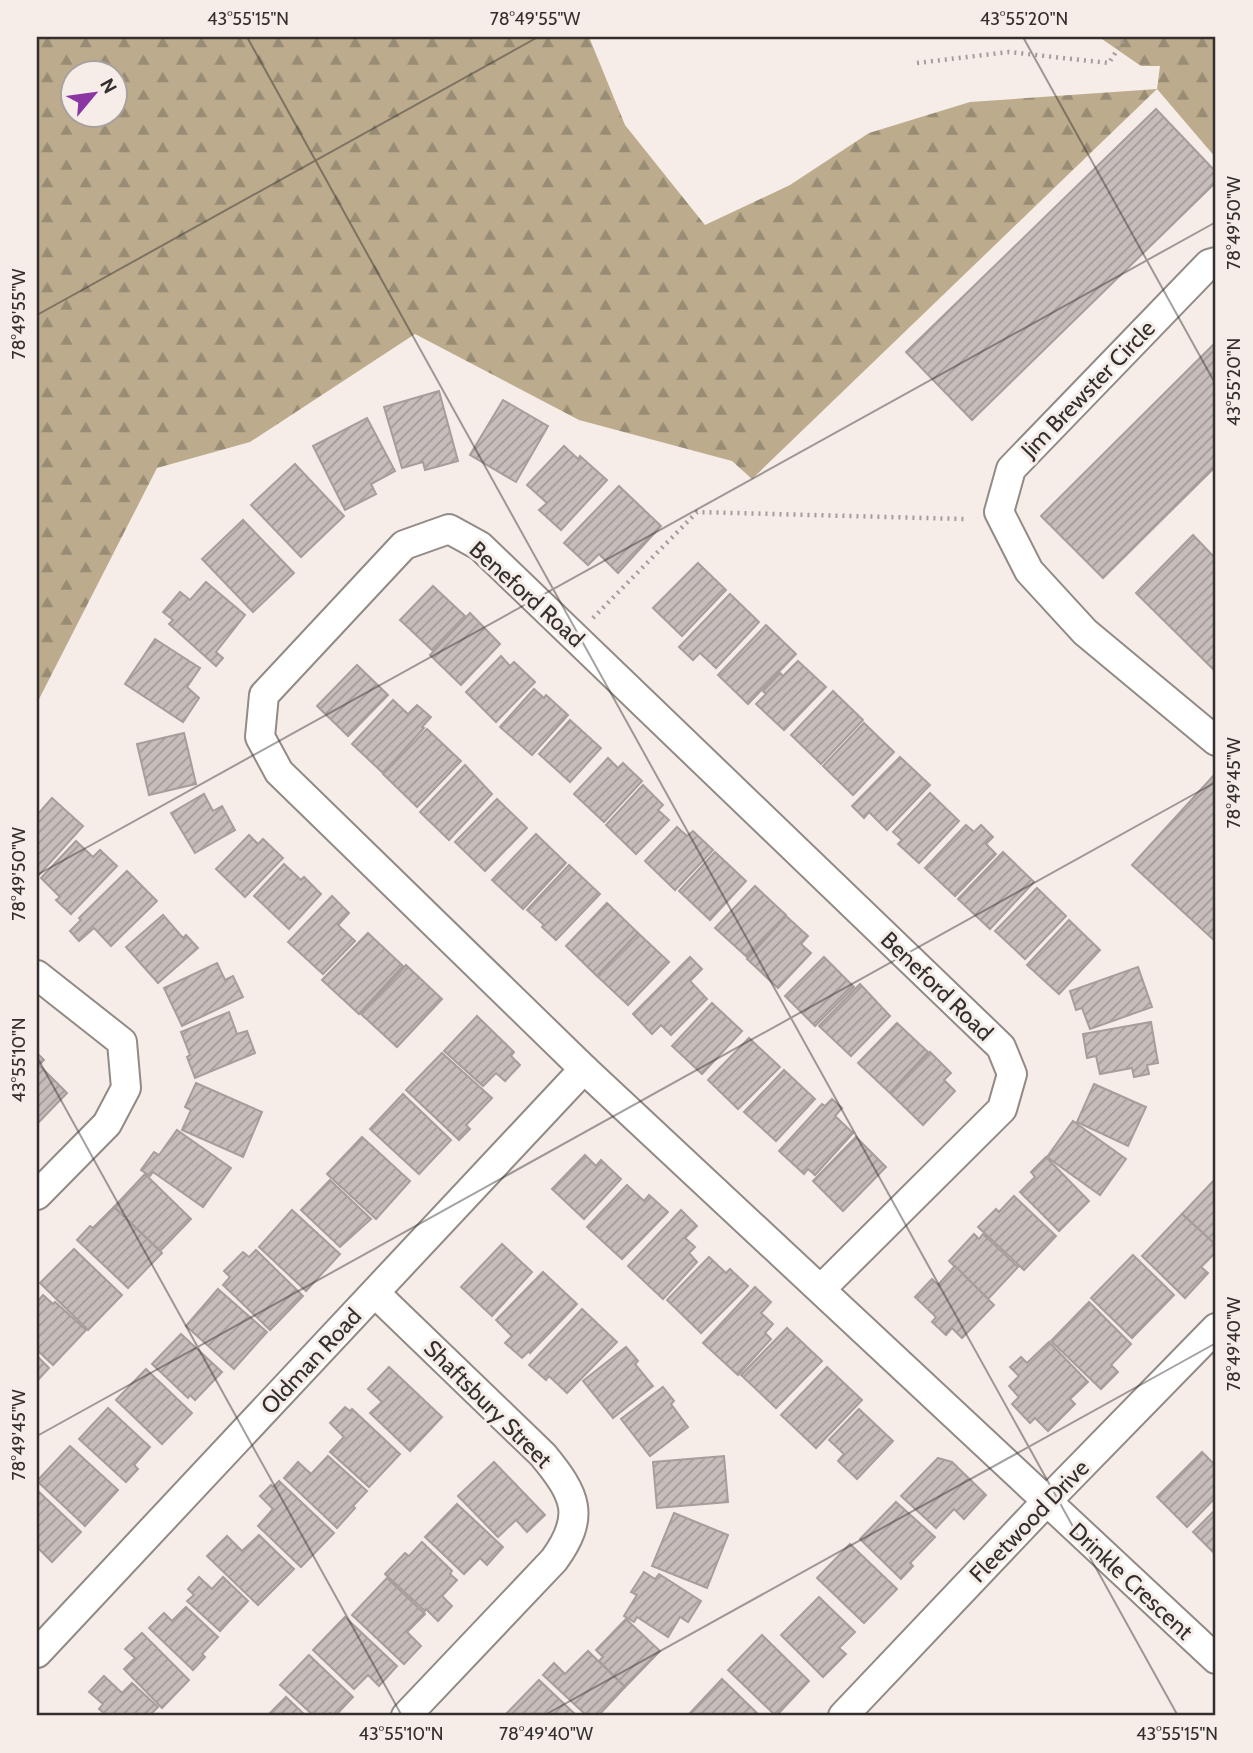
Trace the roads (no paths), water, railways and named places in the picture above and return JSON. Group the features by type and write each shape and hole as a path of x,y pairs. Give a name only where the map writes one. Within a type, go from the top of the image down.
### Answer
{"street":[{"name":"Jim Brewster Circle","path":"1216,262 1209,264 1011,469 999,512 1029,571 1084,632 1216,741"},
{"name":"Beneford Road","path":"821,1289 1002,1109 1012,1074 1001,1047 480,546 449,529 404,545 264,695 260,737 279,772 583,1069 1046,1502"},
{"path":"37,975 122,1042 126,1088 107,1124 37,1195"},
{"name":"Oldman Road","path":"37,1653 583,1069"},
{"name":"Shaftsbury Street","path":"375,1293 543,1455 564,1481 572,1502 574,1521 568,1541 554,1560 406,1716"},
{"name":"Fleetwood Drive","path":"843,1716 1216,1328"},
{"name":"Drinkle Crescent","path":"1046,1502 1216,1659"}]}
